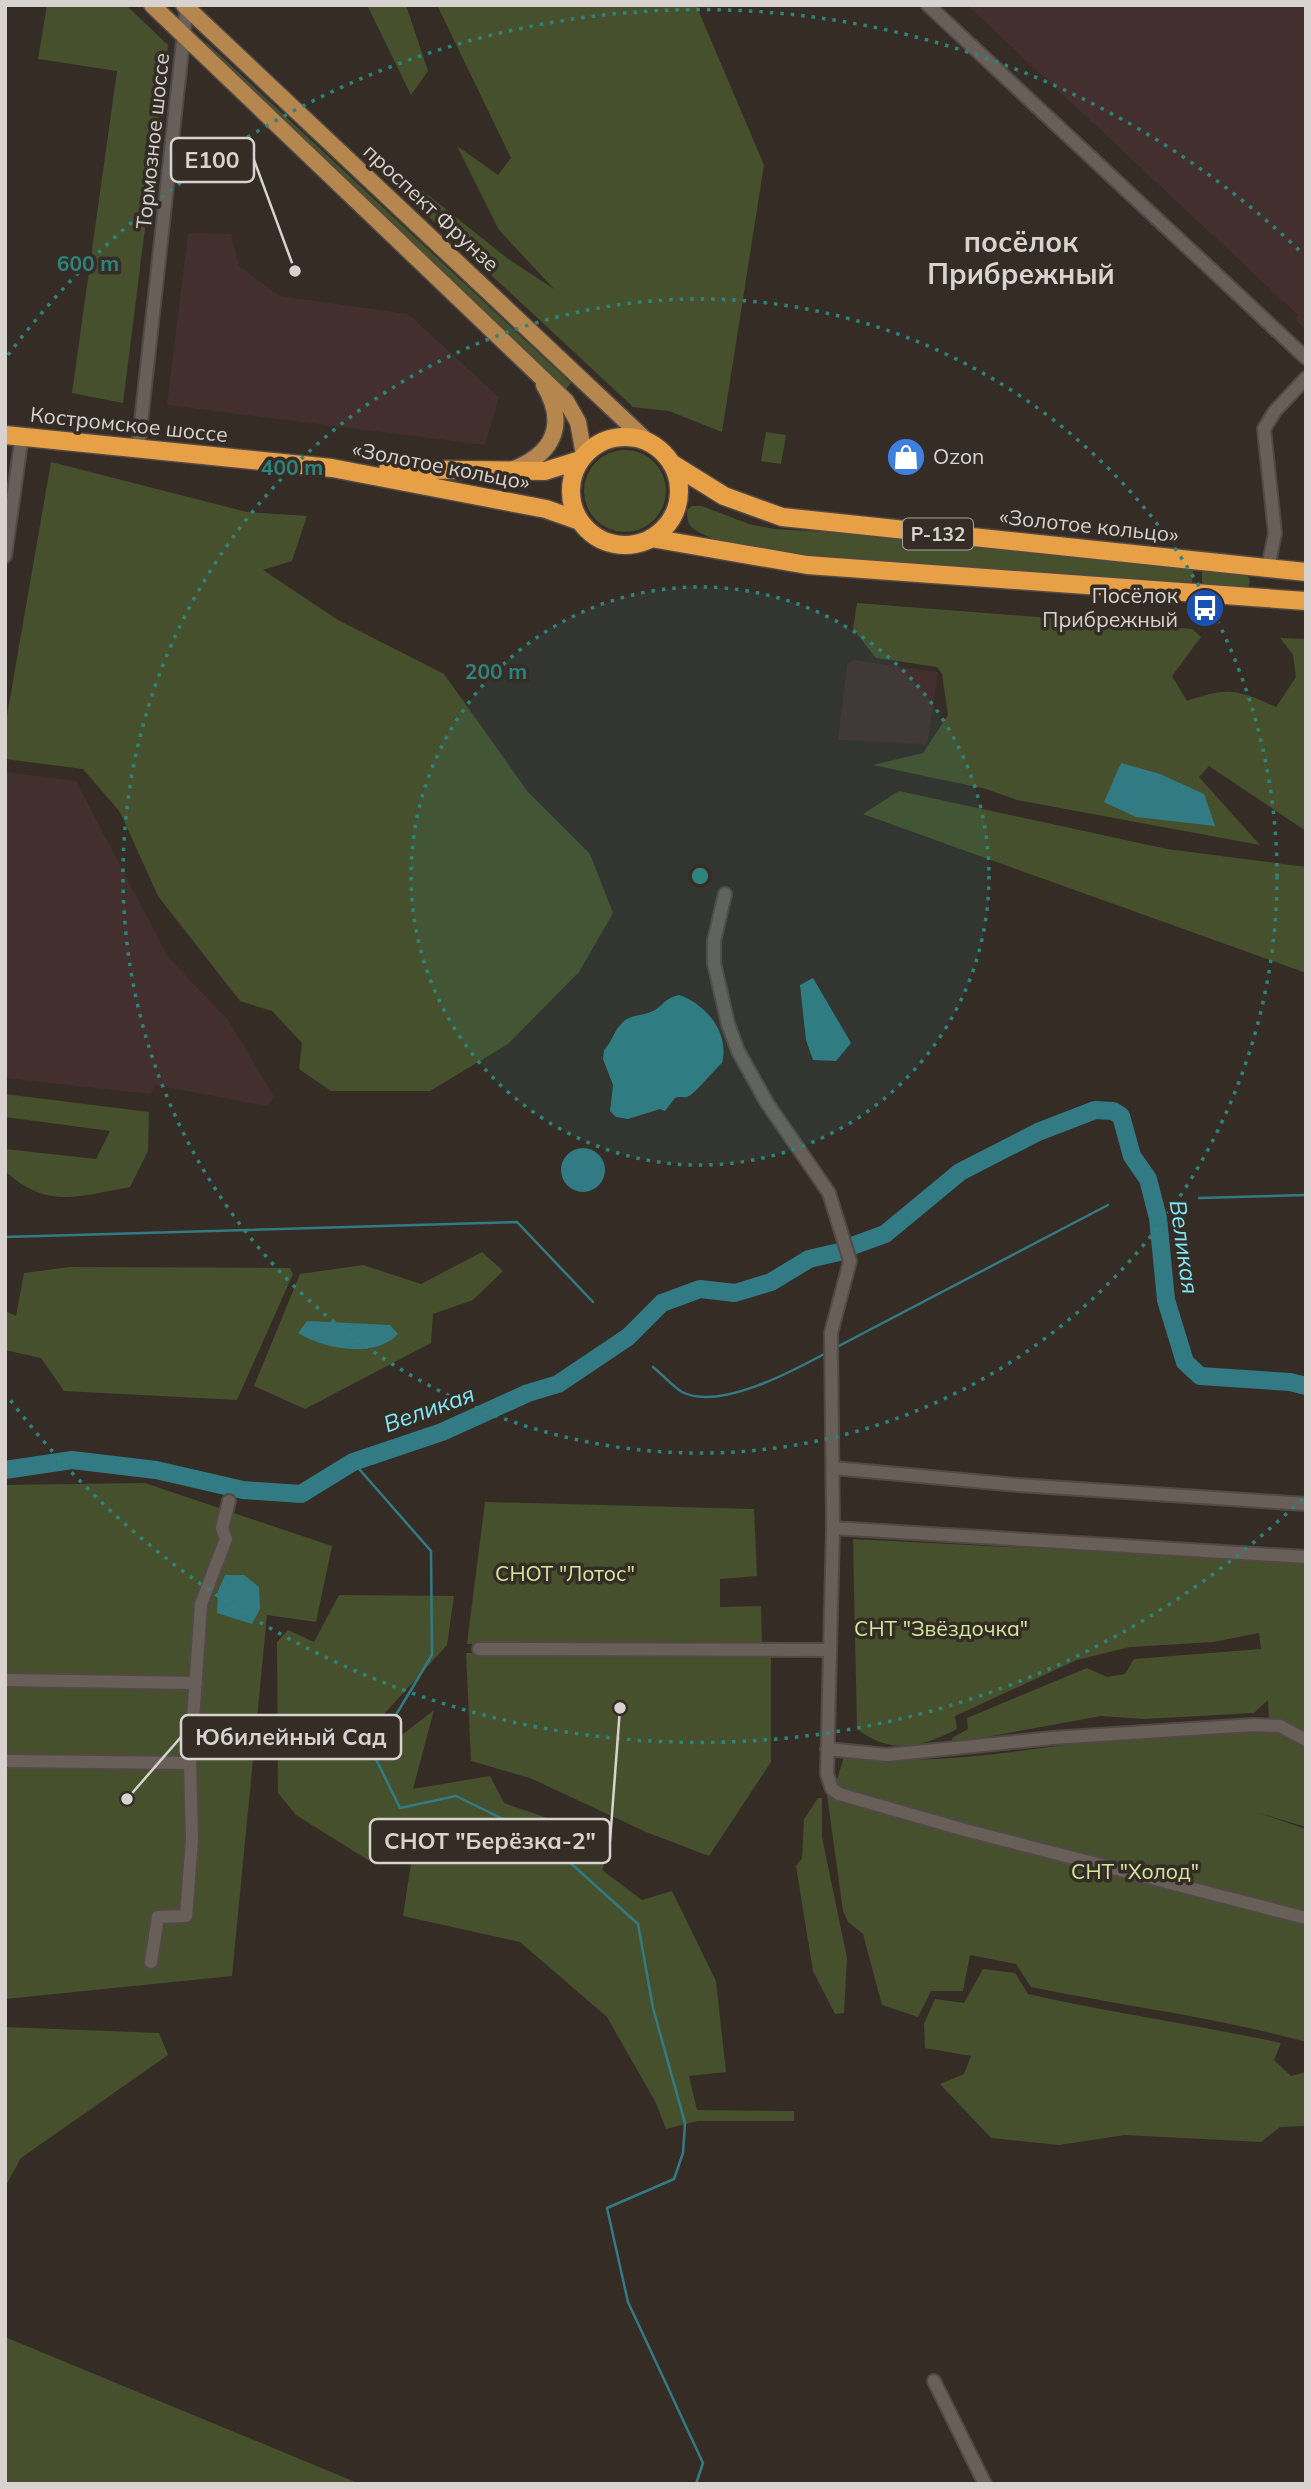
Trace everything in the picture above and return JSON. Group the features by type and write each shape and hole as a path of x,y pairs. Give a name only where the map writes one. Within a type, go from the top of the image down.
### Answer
{"highway":[{"name":"Костромское шоссе","path":"14,435 332,468"},
{"name":"«Золотое кольцо»","path":"332,468 556,469 582,457 601,442 633,438 649,443 671,463 724,496 791,518 1306,572"},
{"path":"580,521 571,491 582,457"},
{"path":"651,538 665,527 677,505 679,488 671,463"},
{"name":"«Золотое кольцо»","path":"332,468 546,509 580,521 597,537 611,543 635,544 651,538 794,564 1263,598"},
{"path":"1263,598 1268,568"},
{"name":"Р-132","path":"1263,598 1306,601"}],"main road":[{"path":"152,5 574,412 581,431 582,457"},
{"name":"проспект Фрунзе","path":"186,6 649,443"},
{"path":"510,470 539,457 549,445 554,431 551,399 534,372"}],"street":[{"path":"928,5 1306,358"},
{"name":"Тормозное шоссе","path":"138,449 186,6"},
{"path":"1268,568 1275,533 1264,429 1275,411 1306,378"},
{"path":"5,556 14,435"},
{"path":"725,894 715,941 714,962 728,1024 738,1051 767,1103 823,1182 848,1254 849,1267 831,1333 833,1528 828,1782 839,1794 965,1830 1306,1918"},
{"path":"833,1468 1031,1486 1306,1504"},
{"path":"151,1962 158,1917 186,1916 192,1840 190,1763 201,1604 226,1539 222,1528 229,1501"},
{"path":"833,1528 1306,1557"},
{"path":"480,1649 829,1650"},
{"path":"5,1680 196,1683"},
{"path":"827,1749 887,1755 1052,1738 1253,1725 1280,1726 1306,1740"},
{"path":"5,1760 190,1763"},
{"path":"934,2381 985,2484"}],"shaded area":[{"path":"967,5 1306,5 1306,330 1295,319 1298,315"},
{"path":"188,233 231,234 239,266 279,296 408,314 499,397 485,445 167,405"},
{"path":"853,660 938,672 927,744 838,740 847,664"},
{"path":"5,772 76,781 168,957 229,1021 274,1097 267,1106 155,1085 151,1094 5,1078"}],"green space":[{"path":"47,5 126,5 168,45 123,403 72,393 117,71 38,59"},
{"path":"367,5 406,5 428,71 411,95"},
{"path":"437,5 696,5 764,165 722,432 669,411 633,407 413,202 418,187 507,258 554,289 499,230 457,146 498,175 511,158"},
{"path":"207,43 571,383 564,391 244,84 205,45"},
{"path":"766,432 786,435 781,464 761,461"},
{"path":"625,450 641,453 654,462 663,475 666,491 663,507 654,520 641,529 625,532 609,529 596,520 587,507 584,491 587,475 596,462 609,453"},
{"path":"51,462 247,512 307,516 292,561 263,570 338,620 444,674 528,792 590,854 613,913 579,972 508,1044 430,1091 331,1091 299,1069 302,1043 272,1011 240,1001 158,896 120,812 83,769 5,759 5,727"},
{"path":"692,506 702,506 749,524 774,529 877,535 1193,569 1192,583 920,566 759,550 723,542 694,529 687,516 687,510"},
{"path":"1202,569 1247,572 1250,582 1248,587 1202,585"},
{"path":"857,603 1192,629 1201,637 1172,676 1187,701 1232,692 1251,696 1276,707 1296,677 1293,655 1280,638 1306,639 1306,831 1209,766 1199,777 1260,845 1017,800 986,789 873,765 923,753 948,715 942,674 937,667 876,658 853,629"},
{"path":"899,791 1167,849 1306,867 1306,973 863,814"},
{"path":"5,1094 149,1112 148,1151 130,1187 64,1197 50,1196 20,1183 5,1171 5,1149 96,1159 110,1131 5,1117"},
{"path":"482,1252 503,1271 473,1300 433,1314 431,1343 305,1409 254,1386 300,1274 363,1265 421,1284"},
{"path":"70,1267 290,1268 293,1274 237,1400 64,1391 41,1358 5,1350 5,1311 16,1316 24,1273"},
{"path":"145,1483 332,1546 316,1622 267,1615 232,1976 5,1999 5,1485"},
{"name":"СНОТ \"Лотос\"","path":"485,1502 754,1509 757,1576 720,1579 720,1607 761,1606 762,1644 467,1644"},
{"path":"853,1539 1306,1562 1306,1827 1259,1813 1306,1829 1306,2042 1203,2019 1031,1987 1016,1964 970,1955 963,1991 931,1991 918,2017 882,2005 863,1934 848,1922 843,1911 827,1795 835,1786 844,1757 903,1760 961,1757 1149,1735 1269,1727 1268,1700 1254,1713 1144,1719 1101,1716 953,1743 952,1738 968,1729 967,1718 1087,1668 1107,1677 1125,1674 1134,1659 1261,1649 1259,1633 1213,1642 1130,1647 1077,1660 955,1716 957,1729 931,1741 906,1746 882,1743 857,1729"},
{"path":"339,1595 454,1596 447,1645 364,1736 385,1748 434,1710 413,1789 490,1776 504,1803 556,1821 609,1849 602,1870 642,1900 672,1891 716,1981 726,2072 689,2076 697,2110 794,2111 794,2121 698,2121 666,2129 656,2103 607,2017 520,1942 403,1916 418,1818 408,1818 376,1865 296,1815 278,1793 277,1642 288,1630 314,1642"},
{"path":"466,1653 771,1655 771,1762 709,1856 646,1832 530,1778 471,1761"},
{"path":"818,1798 822,1798 822,1837 847,1958 844,2013 835,2014 813,1971 796,1866 802,1858 804,1819"},
{"path":"983,1969 1015,1973 1028,1994 1281,2043 1274,2060 1291,2076 1306,2072 1306,2126 1280,2127 1261,2142 1125,2135 1059,2145 991,2138 940,2084 964,2074 971,2056 925,2048 924,2024 935,1999 964,2003"},
{"path":"5,2027 159,2033 168,2055 21,2158 5,2187"},
{"path":"5,2337 360,2484 5,2484"}],"water":[{"path":"1121,763 1160,774 1204,794 1215,826 1136,817 1104,802"},
{"path":"813,978 851,1043 836,1061 813,1060 806,1040 800,985"},
{"path":"679,995 698,1005 714,1021 722,1041 722,1063 694,1092 687,1097 675,1098 665,1111 660,1109 628,1119 616,1117 610,1111 613,1085 603,1059 604,1050 626,1019 651,1012 668,999"},
{"path":"583,1148 592,1149 599,1154 604,1161 604,1179 599,1186 592,1191 583,1192 574,1191 567,1186 562,1179 561,1170 562,1161 567,1154 574,1149"},
{"path":"307,1321 390,1325 398,1334 376,1347 335,1347 298,1333"},
{"path":"225,1575 244,1575 259,1587 260,1609 252,1624 217,1613 218,1591"}],"waterway":[{"name":"Великая","path":"852,1246 885,1234 960,1172 1038,1132 1095,1110 1113,1111 1121,1116 1132,1156 1148,1179 1158,1218 1166,1300 1185,1362 1200,1376 1290,1382 1306,1386"},
{"path":"1199,1198 1306,1195"},
{"path":"835,1348 1108,1205"},
{"path":"5,1237 517,1222 593,1302"},
{"name":"Великая","path":"5,1470 72,1460 156,1470 243,1490 301,1494 353,1462 442,1432 528,1393 558,1384 628,1337 662,1303 700,1289 735,1293 771,1282 809,1259 839,1252"},
{"path":"653,1367 682,1392 697,1397 715,1396 756,1386 826,1353"},
{"path":"353,1462 431,1551 432,1655 373,1753 400,1808 456,1796 544,1839 638,1924 653,2008 685,2123 683,2153 674,2179 607,2208 628,2302 703,2463 696,2484"}],"place":[{"name":"E100","path":"295,271"},
{"name":"Ozon","path":"906,457"},
{"name":"Посёлок Прибрежный","path":"1205,608"},
{"name":"СНОТ \"Берёзка-2\"","path":"620,1708"},
{"name":"Юбилейный Сад","path":"127,1799"}],"district":[{"name":"посёлок Прибрежный","path":"1021,258"}],"park label":[{"name":"СНТ \"Звёздочка\"","path":"941,1629"},
{"name":"СНТ \"Холод\"","path":"1135,1872"}]}
